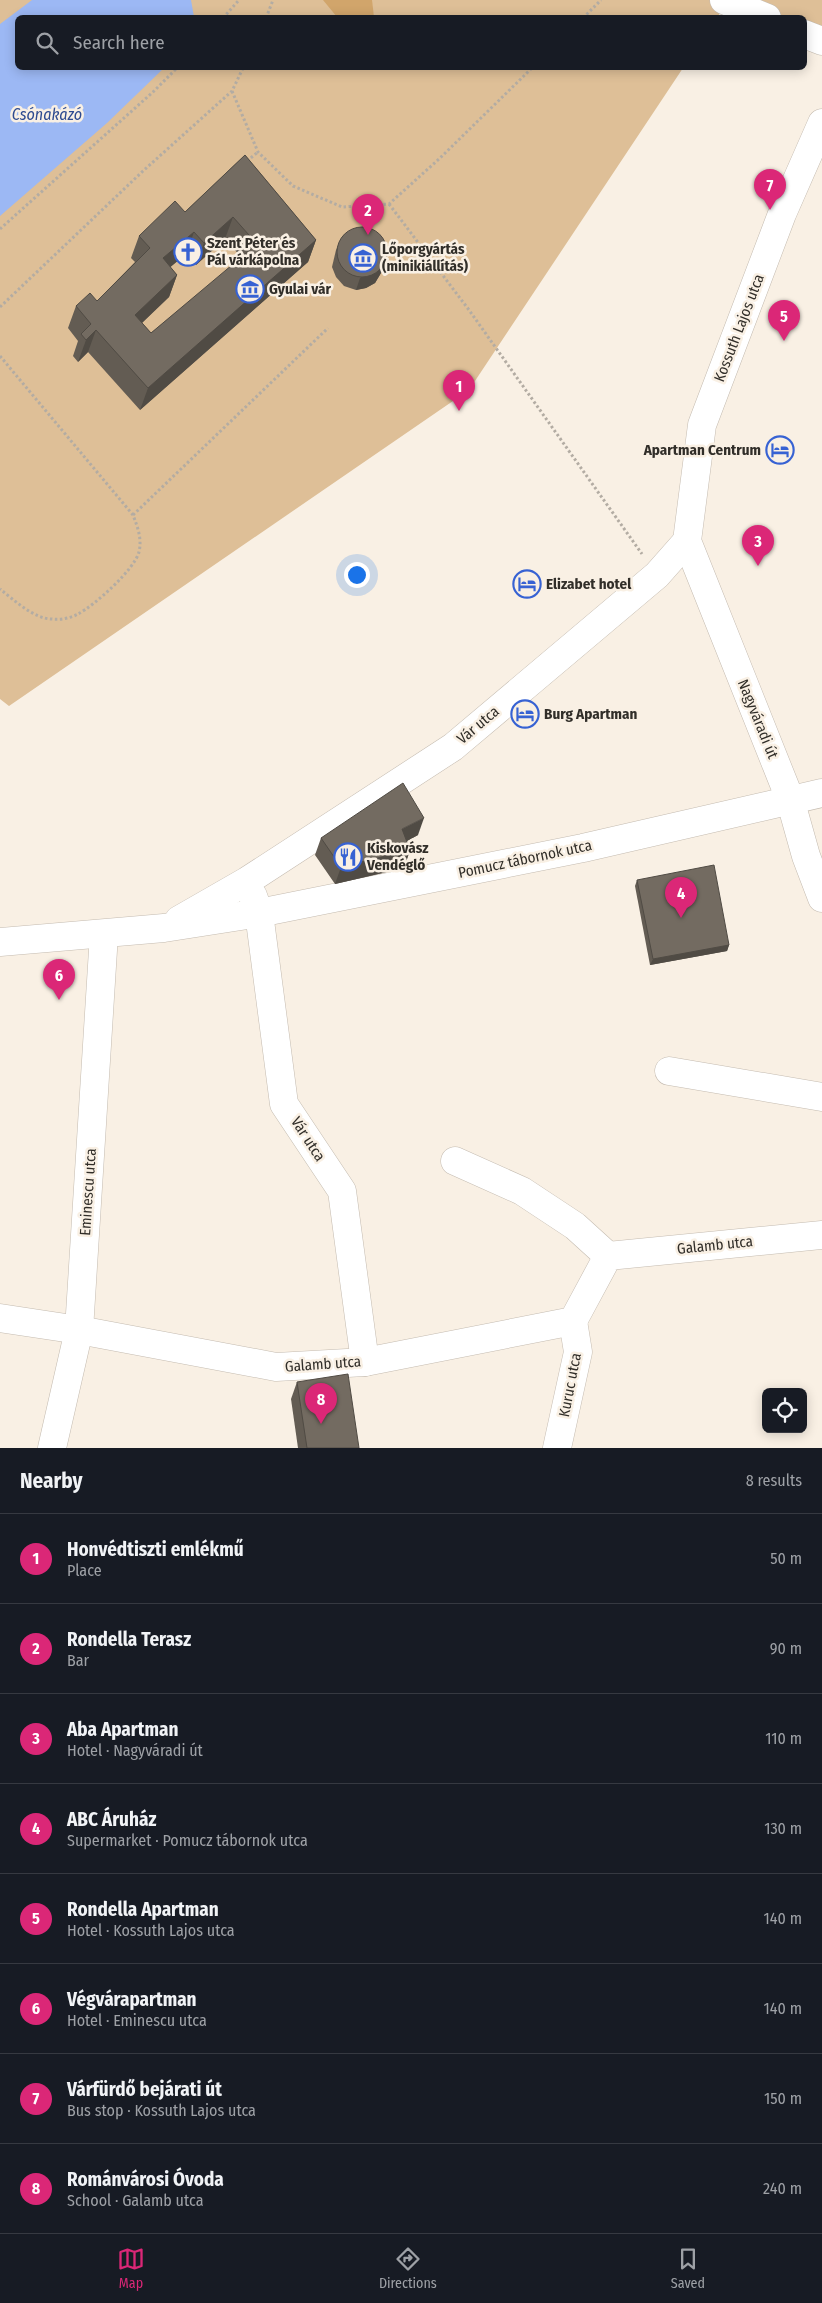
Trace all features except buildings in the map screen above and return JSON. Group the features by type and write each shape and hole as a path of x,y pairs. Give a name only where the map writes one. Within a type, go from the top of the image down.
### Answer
{"street":[{"path":"726,1 761,15"},
{"path":"807,35 822,41"},
{"name":"Kossuth Lajos utca","path":"688,542 702,425 782,214 822,124"},
{"name":"Vár utca","path":"164,928 247,881 453,747 657,575 688,542"},
{"name":"Nagyváradi út","path":"688,542 790,799 806,856 821,892"},
{"name":"Pomucz tábornok utca","path":"259,913 582,848 822,793"},
{"name":"Vár utca","path":"247,881 259,913 284,1104 342,1191 365,1362"},
{"name":"Vár utca","path":"0,942 164,928 259,913"},
{"name":"Eminescu utca","path":"52,1448 79,1330 104,934"},
{"path":"669,1070 822,1097"},
{"path":"455,1161 522,1191 575,1226 608,1256 573,1321"},
{"name":"Galamb utca","path":"608,1256 822,1235"},
{"name":"Galamb utca","path":"0,1318 79,1330 276,1367 365,1362 573,1321"},
{"name":"Kuruc utca","path":"557,1448 578,1352 573,1321"}],"path":[{"path":"226,15 239,0"},
{"path":"267,15 274,0"},
{"path":"586,15 601,0"},
{"path":"0,229 153,92 174,70"},
{"path":"0,308 142,171 232,92 242,70"},
{"path":"232,92 258,152 293,186 342,207 389,204 439,159 530,70"},
{"path":"244,165 258,152"},
{"path":"389,204 469,310 657,575"},
{"path":"133,515 328,328"},
{"path":"0,356 133,515 138,528 140,542 138,554 132,567 124,577 79,614 64,619 51,620 37,615 0,589"}],"shaded area":[{"path":"0,0 822,0 822,41 807,35 807,15 762,15 727,1 719,15 15,15 15,70 682,70 469,390 9,706 0,699"},
{"path":"323,0 372,0 374,15 335,15"}],"water":[{"name":"Csónakázó","path":"32,0 191,0 194,15 15,15 15,70 162,70 107,123 0,216 0,24"}],"place":[{"name":"Várfürdő bejárati út","path":"770,210"},
{"name":"Rondella Terasz","path":"368,235"},
{"name":"Szent Péter és Pál várkápolna","path":"188,252"},
{"name":"Lőporgyártás (minikiállítás)","path":"363,258"},
{"name":"Gyulai vár","path":"250,289"},
{"name":"Rondella Apartman","path":"784,341"},
{"name":"Honvédtiszti emlékmű","path":"459,411"},
{"name":"Apartman Centrum","path":"780,450"},
{"name":"Aba Apartman","path":"758,566"},
{"name":"Elizabet hotel","path":"527,584"},
{"name":"Burg Apartman","path":"525,714"},
{"name":"Kiskovász Vendéglő","path":"348,857"},
{"name":"ABC Áruház","path":"681,918"},
{"name":"Végvárapartman","path":"59,1000"},
{"name":"Románvárosi Óvoda","path":"321,1424"}]}
